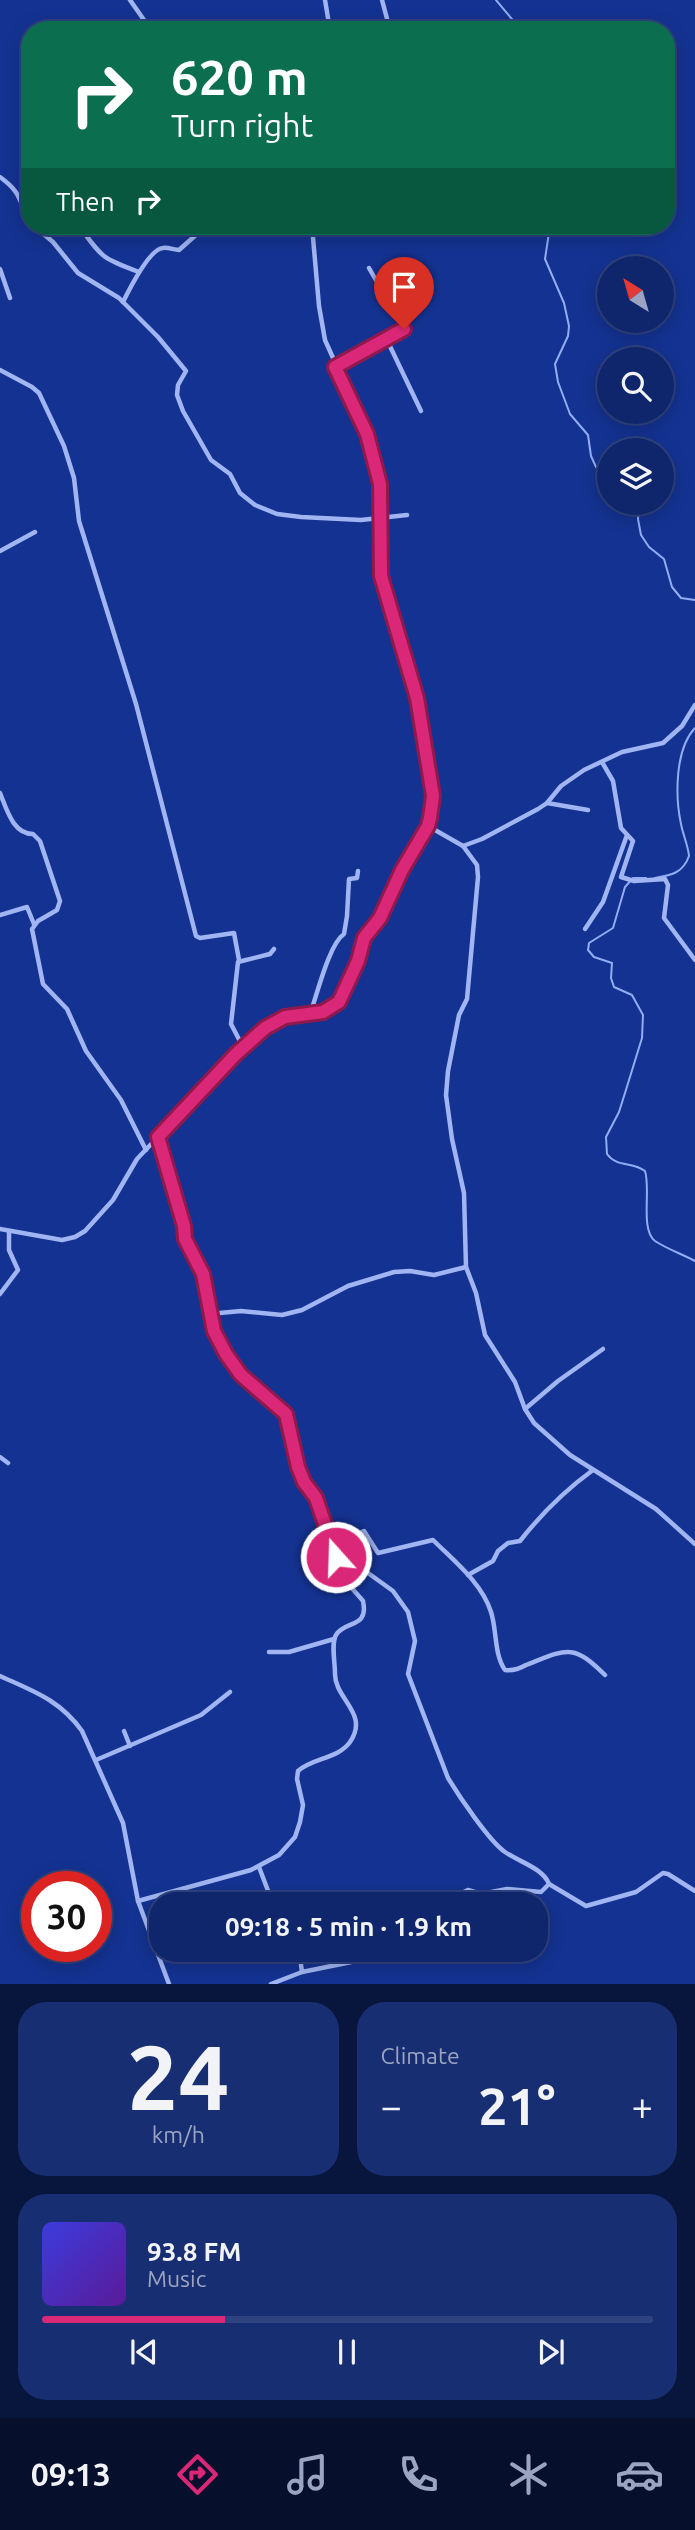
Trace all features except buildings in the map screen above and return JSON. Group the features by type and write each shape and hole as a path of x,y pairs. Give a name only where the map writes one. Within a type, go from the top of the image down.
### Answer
{"street":[{"path":"130,0 145,21"},
{"path":"325,0 328,21"},
{"path":"382,0 388,21"},
{"path":"0,177 17,191 20,202"},
{"path":"45,235 78,273 108,289 123,302 158,337 186,371 178,385 177,398 211,460 230,474 244,498 269,512 301,517 382,518 407,515"},
{"path":"86,235 108,260 139,272"},
{"path":"123,302 139,272 158,248 179,250 196,235"},
{"path":"0,1229 53,1240 75,1237 104,1212 137,1159 243,1047 276,1020 328,1010 339,1002 358,961 364,938 380,918 402,870 428,826 433,796 417,698 381,576 380,484 360,417 325,340 313,235"},
{"path":"335,367 404,329 369,268"},
{"path":"0,270 2,283 10,298"},
{"path":"387,340 421,411"},
{"path":"0,370 25,382 39,393 64,446 74,478 82,535 136,704 196,936 200,938 234,933 239,960 231,1024 243,1047"},
{"path":"0,379 6,375"},
{"path":"0,551 35,532"},
{"path":"463,846 482,839 547,803 572,777 622,752 663,743 689,716 695,705"},
{"path":"602,762 613,781 621,828 633,841 620,874 623,878 634,881 665,879 668,886 664,918 695,960"},
{"path":"0,793 18,830 33,834 40,841 60,901 59,908 54,913 34,924"},
{"path":"547,803 587,810"},
{"path":"428,826 463,846 477,865 467,999 459,1015 446,1095 464,1193 466,1267 476,1293 485,1335 515,1382 534,1423 593,1471 656,1509 695,1544"},
{"path":"585,929 603,902 627,835"},
{"path":"310,1014 337,938 344,935 349,879 357,878 358,871"},
{"path":"0,915 27,907 34,924 32,929 43,984 67,1009 86,1051 121,1100 146,1150"},
{"path":"239,960 270,954 274,949"},
{"path":"158,1137 184,1226 185,1239 203,1274 214,1331 231,1363 241,1375 279,1406 288,1418 298,1467 304,1482 316,1498 333,1544 393,1591 408,1612 415,1641 408,1674 448,1778 456,1791 503,1851 543,1875 549,1884 579,1905 586,1906 636,1892 663,1873 695,1891"},
{"path":"0,1294 18,1270 9,1251 9,1231"},
{"path":"209,1314 242,1311 282,1315 302,1310 348,1286 394,1272 434,1275 466,1267"},
{"path":"526,1409 558,1381 603,1349"},
{"path":"0,1457 8,1464"},
{"path":"468,1575 493,1561 498,1551 507,1543 520,1541 556,1498 593,1471"},
{"path":"333,1544 364,1531 378,1553 432,1539 468,1575 485,1597 491,1611 499,1657 505,1670 515,1670 549,1657 574,1652 589,1659 605,1675"},
{"path":"269,1652 289,1652 334,1639 340,1631 362,1616 365,1606 363,1601 336,1565 338,1550"},
{"path":"138,1901 258,1867 279,1855 296,1837 303,1805 297,1779 298,1771 303,1766 339,1751 353,1737 355,1713 335,1684 334,1639"},
{"path":"0,1676 52,1699 77,1724 123,1823 138,1901 169,1984"},
{"path":"96,1760 201,1715 230,1692"},
{"path":"124,1731 130,1746"},
{"path":"258,1867 268,1892"},
{"path":"492,1892 508,1889 541,1892 549,1884"},
{"path":"301,1962 302,1972"},
{"path":"271,1984 302,1972 351,1962"}],"waterway":[{"path":"496,0 514,21"},
{"path":"549,235 545,259 564,303 569,326 568,336 555,364 558,382 570,414 588,435 591,456 597,467"},
{"path":"638,515 641,535 649,547 664,559 672,587 681,598 695,600"},
{"path":"655,878 676,872 684,866 689,856 679,813 678,773 688,737 695,728"},
{"path":"646,878 633,878 625,887 613,928 589,943 588,950 594,957 612,963 611,978 614,987 632,995 643,1015 642,1038 619,1112 606,1137 607,1154 615,1161 645,1171 647,1219 651,1236 660,1244 695,1261"}],"route":[{"path":"336,1557 338,1550 331,1542 316,1498 304,1482 298,1467 288,1418 279,1406 241,1375 214,1331 203,1274 185,1239 184,1226 158,1137 236,1054 265,1028 285,1017 323,1012 339,1002 358,961 366,934 380,918 402,870 428,826 433,796 417,698 381,576 380,484 367,434 335,367 404,329"}]}
